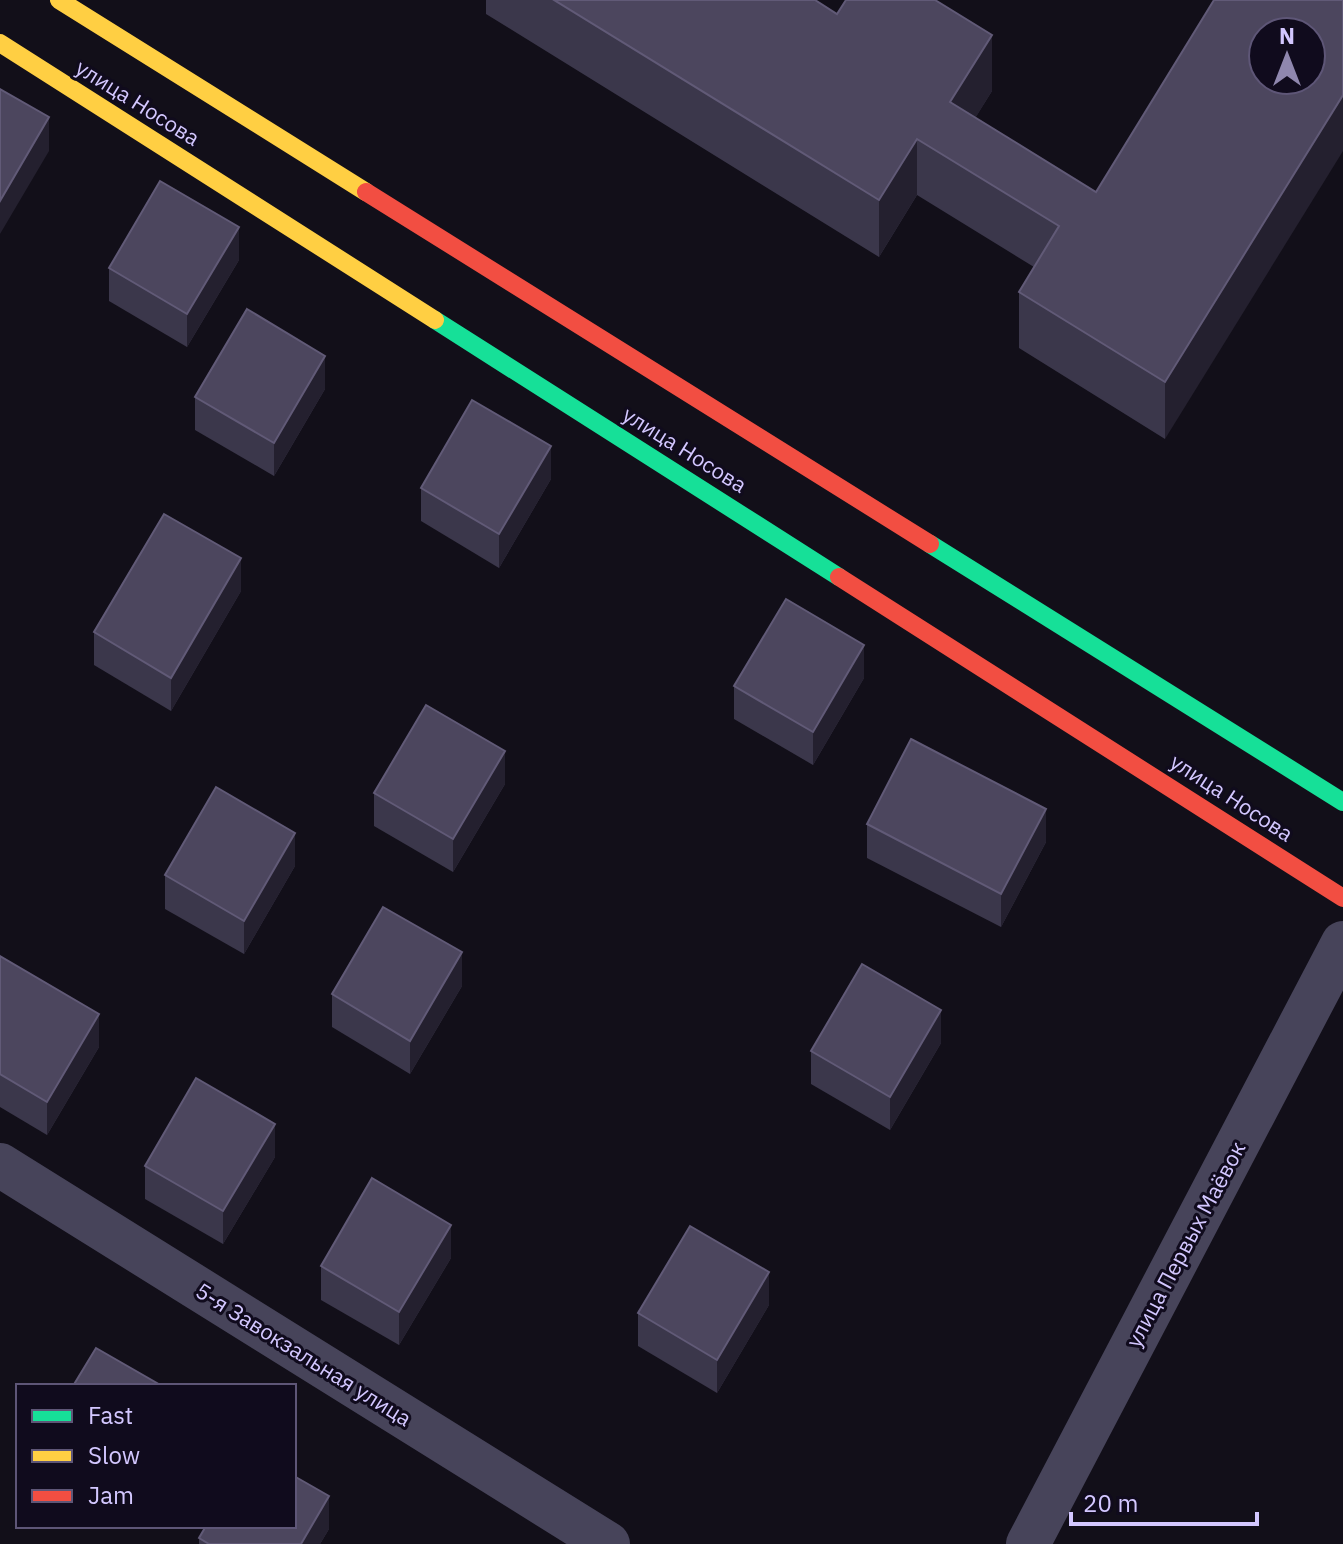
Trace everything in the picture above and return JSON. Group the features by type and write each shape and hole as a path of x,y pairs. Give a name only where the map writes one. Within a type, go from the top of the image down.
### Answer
{"main road":[{"name":"улица Носова","path":"59,0 1343,802"},
{"name":"улица Носова","path":"0,43 1343,898"}],"street":[{"name":"улица Первых Маёвок","path":"1028,1544 1343,943"},
{"name":"5-я Завокзальная улица","path":"0,1165 608,1544"}],"building":[{"path":"554,0 815,0 837,14 846,0 935,0 992,35 950,102 1096,192 1214,0 1343,0 1343,95 1165,382 1019,292 1059,226 917,139 879,200"},
{"path":"0,89 49,117 0,201"},
{"path":"160,181 239,227 187,314 109,268"},
{"path":"247,309 325,356 274,443 195,397"},
{"path":"472,400 551,446 499,534 421,488"},
{"path":"164,514 241,558 171,678 94,632"},
{"path":"786,599 864,645 813,732 734,686"},
{"path":"426,705 505,751 453,839 374,793"},
{"path":"911,739 1046,809 1001,894 867,824"},
{"path":"216,787 295,833 244,921 165,875"},
{"path":"383,907 462,952 410,1041 332,994"},
{"path":"0,956 99,1014 47,1102 0,1074"},
{"path":"862,964 941,1010 890,1097 811,1051"},
{"path":"196,1078 275,1124 223,1211 145,1166"},
{"path":"372,1178 451,1225 399,1312 321,1266"},
{"path":"690,1226 769,1272 717,1360 638,1313"},
{"path":"96,1348 159,1384 74,1384"},
{"path":"296,1477 329,1496 301,1544 209,1544 199,1538 205,1528 296,1528"}],"traffic: fast":[{"path":"435,320 839,577"},
{"path":"930,544 1343,802"}],"traffic: slow":[{"path":"59,0 366,192"},
{"path":"0,43 435,320"}],"traffic: jam":[{"path":"366,192 930,544"},
{"path":"839,577 1343,898"}]}
